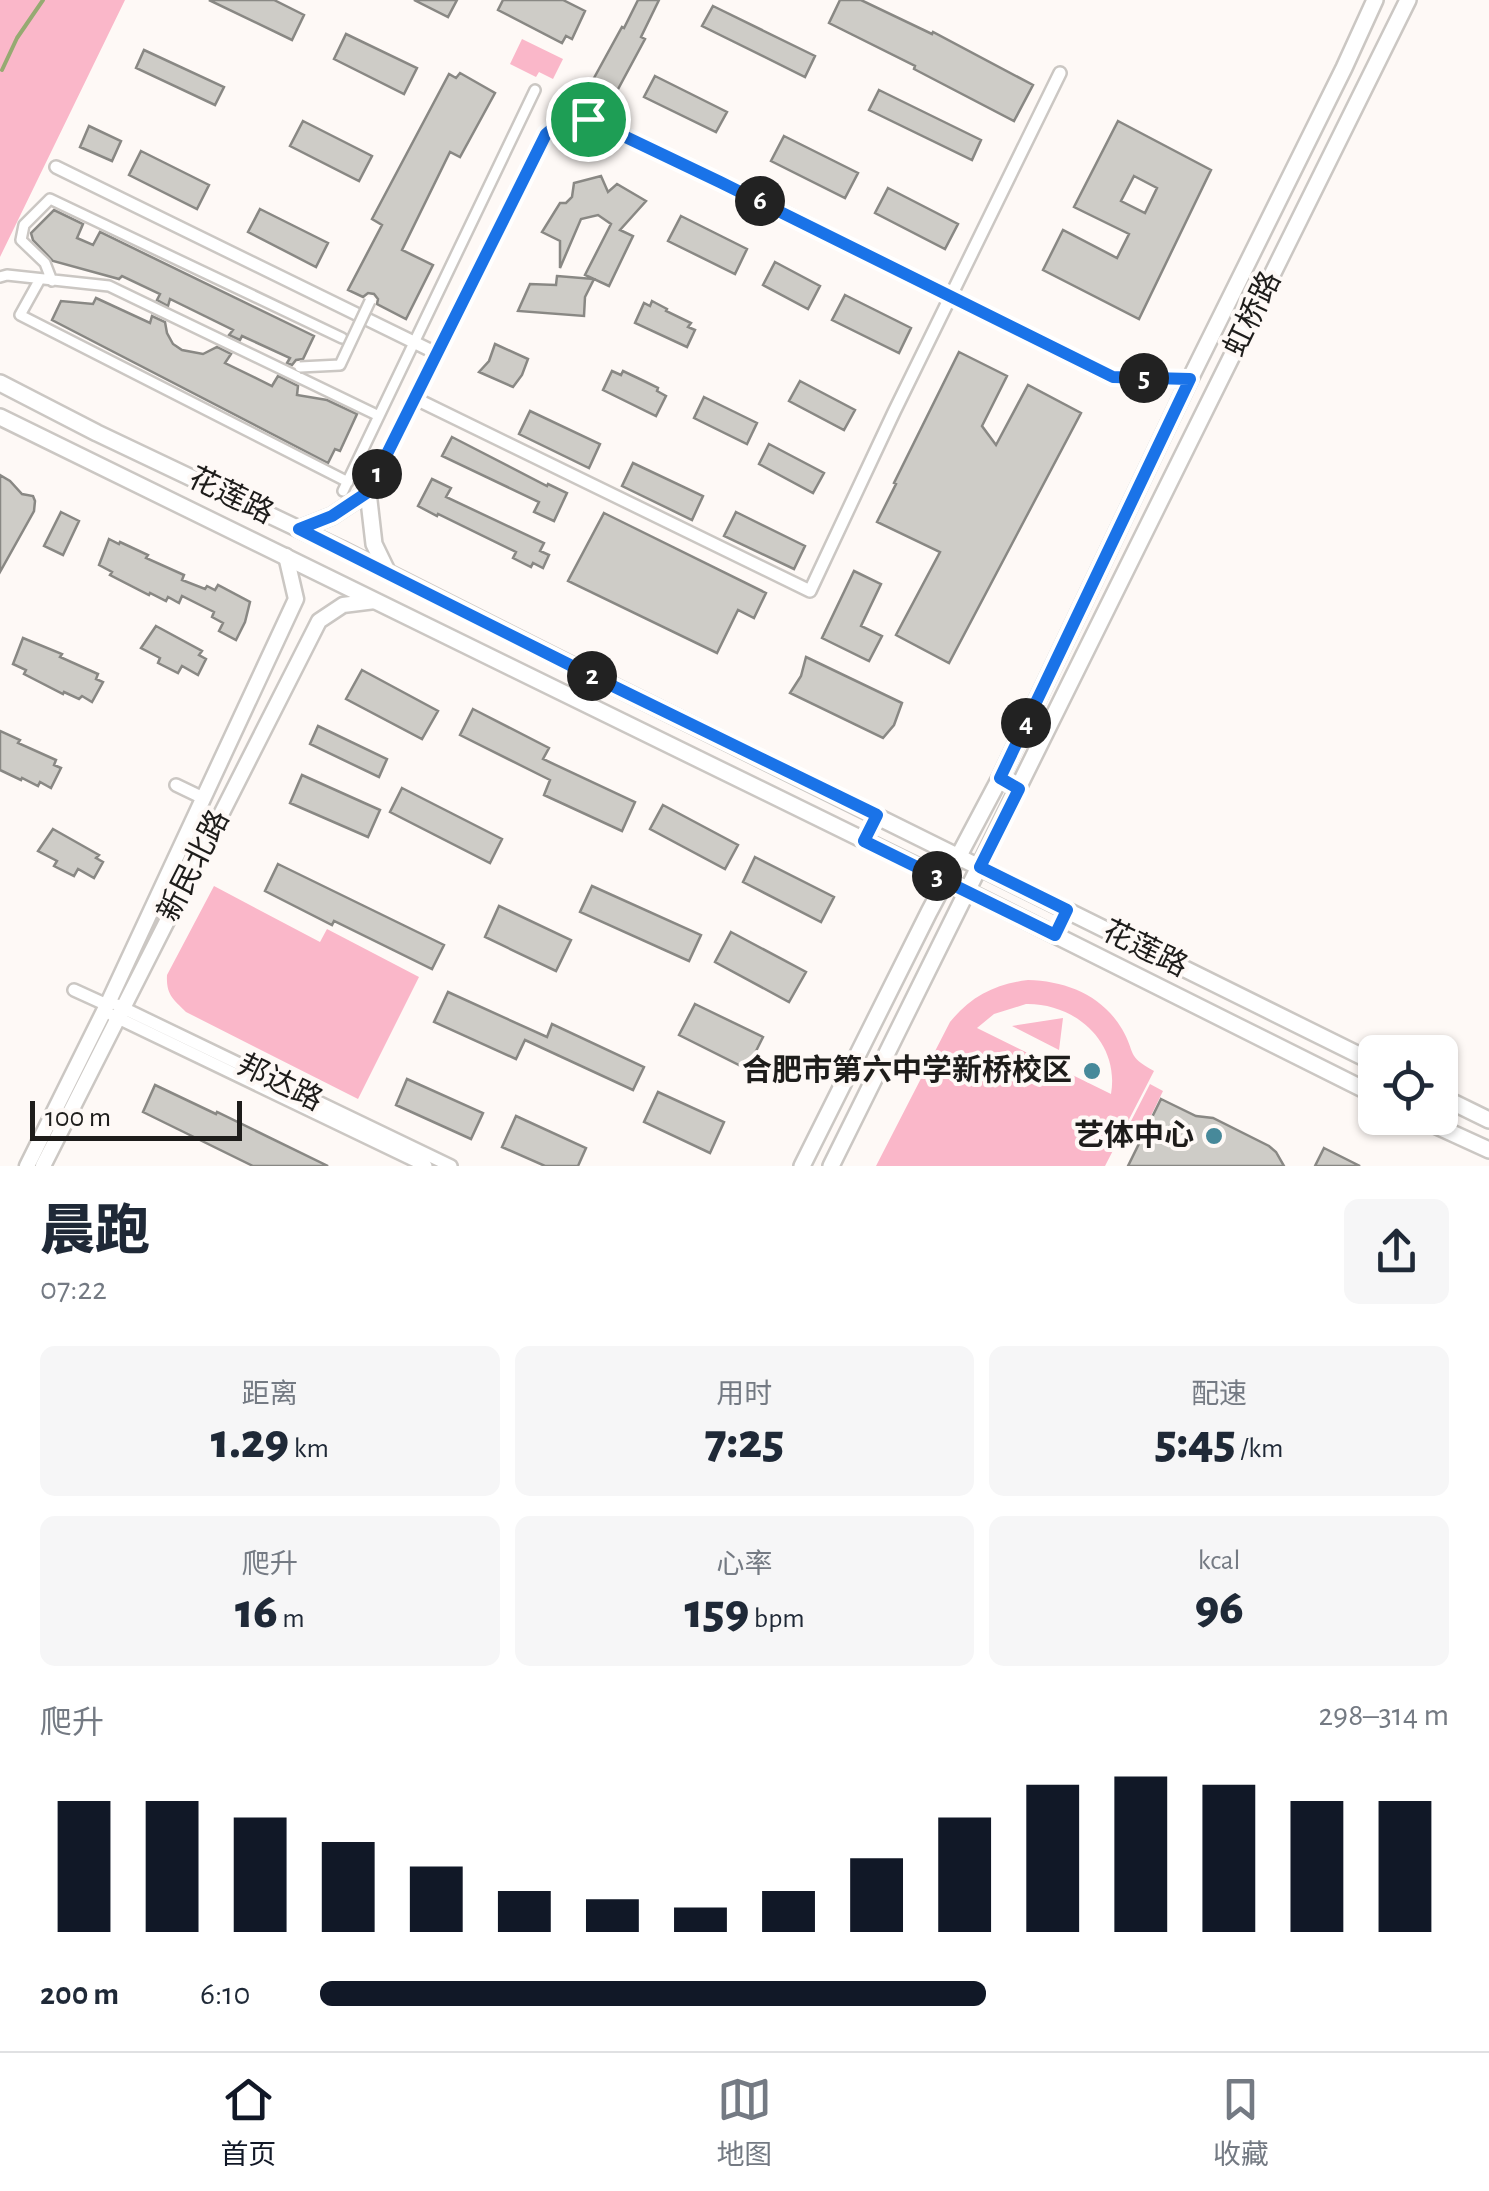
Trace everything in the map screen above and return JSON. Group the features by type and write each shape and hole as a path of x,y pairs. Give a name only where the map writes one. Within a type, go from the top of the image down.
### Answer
{"main road":[{"name":"虹桥路","path":"802,1166 1000,778 1375,0"},
{"name":"虹桥路","path":"831,1166 1408,0"},
{"path":"1344,68 1370,78"},
{"name":"花莲路","path":"0,382 1358,1055"},
{"name":"花莲路","path":"0,416 1358,1086"},
{"path":"299,529 332,516 368,492 374,544 388,572"},
{"path":"1000,778 1019,789"},
{"path":"864,841 877,815"},
{"path":"1055,935 1067,910"},
{"path":"906,959 928,970"},
{"path":"1458,1105 1489,1120"},
{"path":"1456,1135 1489,1150"}],"street":[{"path":"416,400 810,591 1060,74"},
{"path":"40,279 20,315 346,486 535,90"},
{"path":"368,492 548,132 558,124 582,118 704,174 1113,377 1190,379"},
{"path":"56,167 438,354"},
{"path":"52,280 45,264 21,240 24,226 50,199 342,338"},
{"path":"0,277 109,286 380,416"},
{"path":"300,367 340,366 370,300"},
{"name":"新民北路","path":"43,1166 203,798 296,599 286,556"},
{"name":"新民北路","path":"27,1166 319,621 343,605 375,602"},
{"path":"176,785 203,798"},
{"path":"74,990 112,1008"},
{"name":"邦达路","path":"112,1008 426,1166"},
{"name":"邦达路","path":"112,1008 451,1166"}],"shaded area":[{"path":"0,0 125,0 0,257"},
{"path":"522,39 563,59 553,79 539,72 536,77 510,64"},
{"path":"214,886 320,942 327,929 419,977 358,1099 186,1012 171,996 167,975"},
{"path":"1016,982 1056,983 1093,999 1114,1017 1135,1057 1154,1071 1105,1166 876,1166 950,1022 975,998","holes":["1026,1004 1044,1005 1077,1018 1101,1042 1112,1075 1111,1094 977,1028 994,1014"]},
{"path":"1063,1018 1059,1050 1012,1026"},
{"path":"1150,1084 1163,1091 1143,1132 1129,1125"}],"building":[{"path":"209,0 274,0 304,15 292,40"},
{"path":"414,0 457,0 448,17"},
{"path":"503,0 563,0 585,11 572,39 566,36 562,43 498,10"},
{"path":"638,0 659,0 641,37 645,39 617,91 594,78"},
{"path":"840,0 861,0 933,32 1033,85 1014,121 829,23"},
{"path":"713,6 815,56 805,77 702,26"},
{"path":"346,34 417,68 404,94 334,59"},
{"path":"144,50 224,87 215,105 136,68"},
{"path":"460,73 495,93 460,157 450,152 402,250 433,265 406,319 377,304 374,294 363,297 348,290 382,225 372,219 449,74 456,78"},
{"path":"655,76 727,112 716,132 644,97"},
{"path":"879,90 981,140 972,160 869,110"},
{"path":"303,121 372,156 359,181 290,146"},
{"path":"1118,121 1211,170 1139,319 1043,270 1063,230 1117,258 1129,234 1074,207","holes":["1134,176 1157,188 1145,213 1121,201"]},
{"path":"89,126 121,141 112,161 80,147"},
{"path":"784,136 858,173 845,198 771,161"},
{"path":"141,151 209,185 197,209 129,175"},
{"path":"601,176 608,192 617,184 646,201 620,230 633,236 609,286 585,275 611,224 598,215 581,219 560,268 560,241 542,232 560,203 572,197 574,183"},
{"path":"888,188 958,224 945,249 875,213"},
{"path":"260,209 328,243 316,267 248,232"},
{"path":"54,210 83,224 77,238 93,245 100,232 314,336 303,359 292,365 287,363 290,358 242,336 240,340 229,335 233,330 170,299 168,306 157,300 160,294 122,276 119,279 53,261 31,233"},
{"path":"681,216 747,249 735,274 668,241"},
{"path":"775,262 820,286 808,309 763,285"},
{"path":"557,276 594,279 585,297 584,316 518,311 530,284 556,285"},
{"path":"845,295 911,328 899,353 832,320"},
{"path":"96,298 150,323 152,316 165,322 173,344 182,350 203,354 217,347 231,354 225,363 272,386 278,376 298,386 297,395 327,400 357,414 340,451 335,449 328,463 52,320 61,301 93,304"},
{"path":"652,301 691,323 688,327 695,330 687,347 635,323 644,303 650,306"},
{"path":"495,344 528,359 513,387 479,372 489,361"},
{"path":"959,352 1007,376 982,426 996,445 1028,385 1081,413 949,663 896,635 940,552 877,522"},
{"path":"612,371 621,375 623,371 666,396 656,416 603,390"},
{"path":"800,381 855,410 844,430 789,401"},
{"path":"704,397 757,423 747,444 694,418"},
{"path":"530,411 600,444 589,468 519,434"},
{"path":"452,437 567,493 554,521 534,512 539,502 442,456"},
{"path":"769,444 824,473 813,493 759,464"},
{"path":"633,463 703,496 692,520 622,486"},
{"path":"0,475 35,501 34,511 0,572"},
{"path":"432,479 451,488 446,497 544,543 540,551 549,555 543,568 533,563 531,567 513,558 516,552 418,506"},
{"path":"61,512 79,521 63,555 44,546"},
{"path":"736,512 805,546 794,569 724,536"},
{"path":"604,513 766,593 754,618 738,610 717,653 568,581"},
{"path":"109,539 184,575 182,580 205,589 207,586 215,590 218,585 250,602 236,640 219,631 223,623 212,617 214,612 182,596 179,603 149,595 110,575 112,572 99,565"},
{"path":"854,571 881,584 861,626 882,636 869,661 822,638"},
{"path":"156,626 202,651 199,655 206,659 198,675 182,666 178,673 141,648"},
{"path":"23,638 98,674 96,679 103,682 92,702 82,696 79,699 63,694 13,664"},
{"path":"806,657 902,703 894,725 883,738 790,693 801,676"},
{"path":"362,670 438,711 422,739 346,699"},
{"path":"473,709 549,748 543,759 635,802 622,831 544,795 550,780 460,735"},
{"path":"318,726 387,759 379,777 310,744"},
{"path":"0,731 56,760 54,765 61,768 51,788 0,770"},
{"path":"302,775 380,810 368,837 290,803"},
{"path":"402,788 502,839 490,863 390,812"},
{"path":"663,805 738,845 725,869 650,829"},
{"path":"53,829 99,855 96,858 103,862 94,878 78,869 74,876 54,866 57,861 38,851"},
{"path":"755,857 834,897 821,922 743,882"},
{"path":"278,864 444,945 432,969 265,891"},
{"path":"592,886 701,935 689,961 580,912"},
{"path":"499,906 571,940 556,971 485,937"},
{"path":"731,932 806,972 789,1002 715,962"},
{"path":"448,992 547,1037 552,1024 644,1067 633,1090 525,1040 516,1059 434,1022"},
{"path":"695,1004 763,1037 747,1069 679,1035"},
{"path":"407,1079 483,1113 471,1139 396,1105"},
{"path":"155,1085 328,1166 253,1166 143,1112"},
{"path":"658,1092 724,1122 710,1153 644,1122"},
{"name":"艺体中心","path":"1161,1099 1196,1116 1213,1118 1269,1146 1284,1166 1128,1166"},
{"path":"516,1116 586,1148 578,1166 545,1166 502,1147"},
{"path":"1324,1148 1360,1166 1315,1166"}],"waterway":[{"path":"2,70 17,38 43,0"}],"place":[{"name":"合肥市第六中学新桥校区","path":"1092,1071"},
{"name":"艺体中心","path":"1214,1136"}],"route":[{"path":"588,119 1113,377 1190,379 1000,778 1019,789 980,867 1067,910 1055,935 864,841 877,815 299,529 332,516 368,492 548,132 567,121 588,119"}]}
